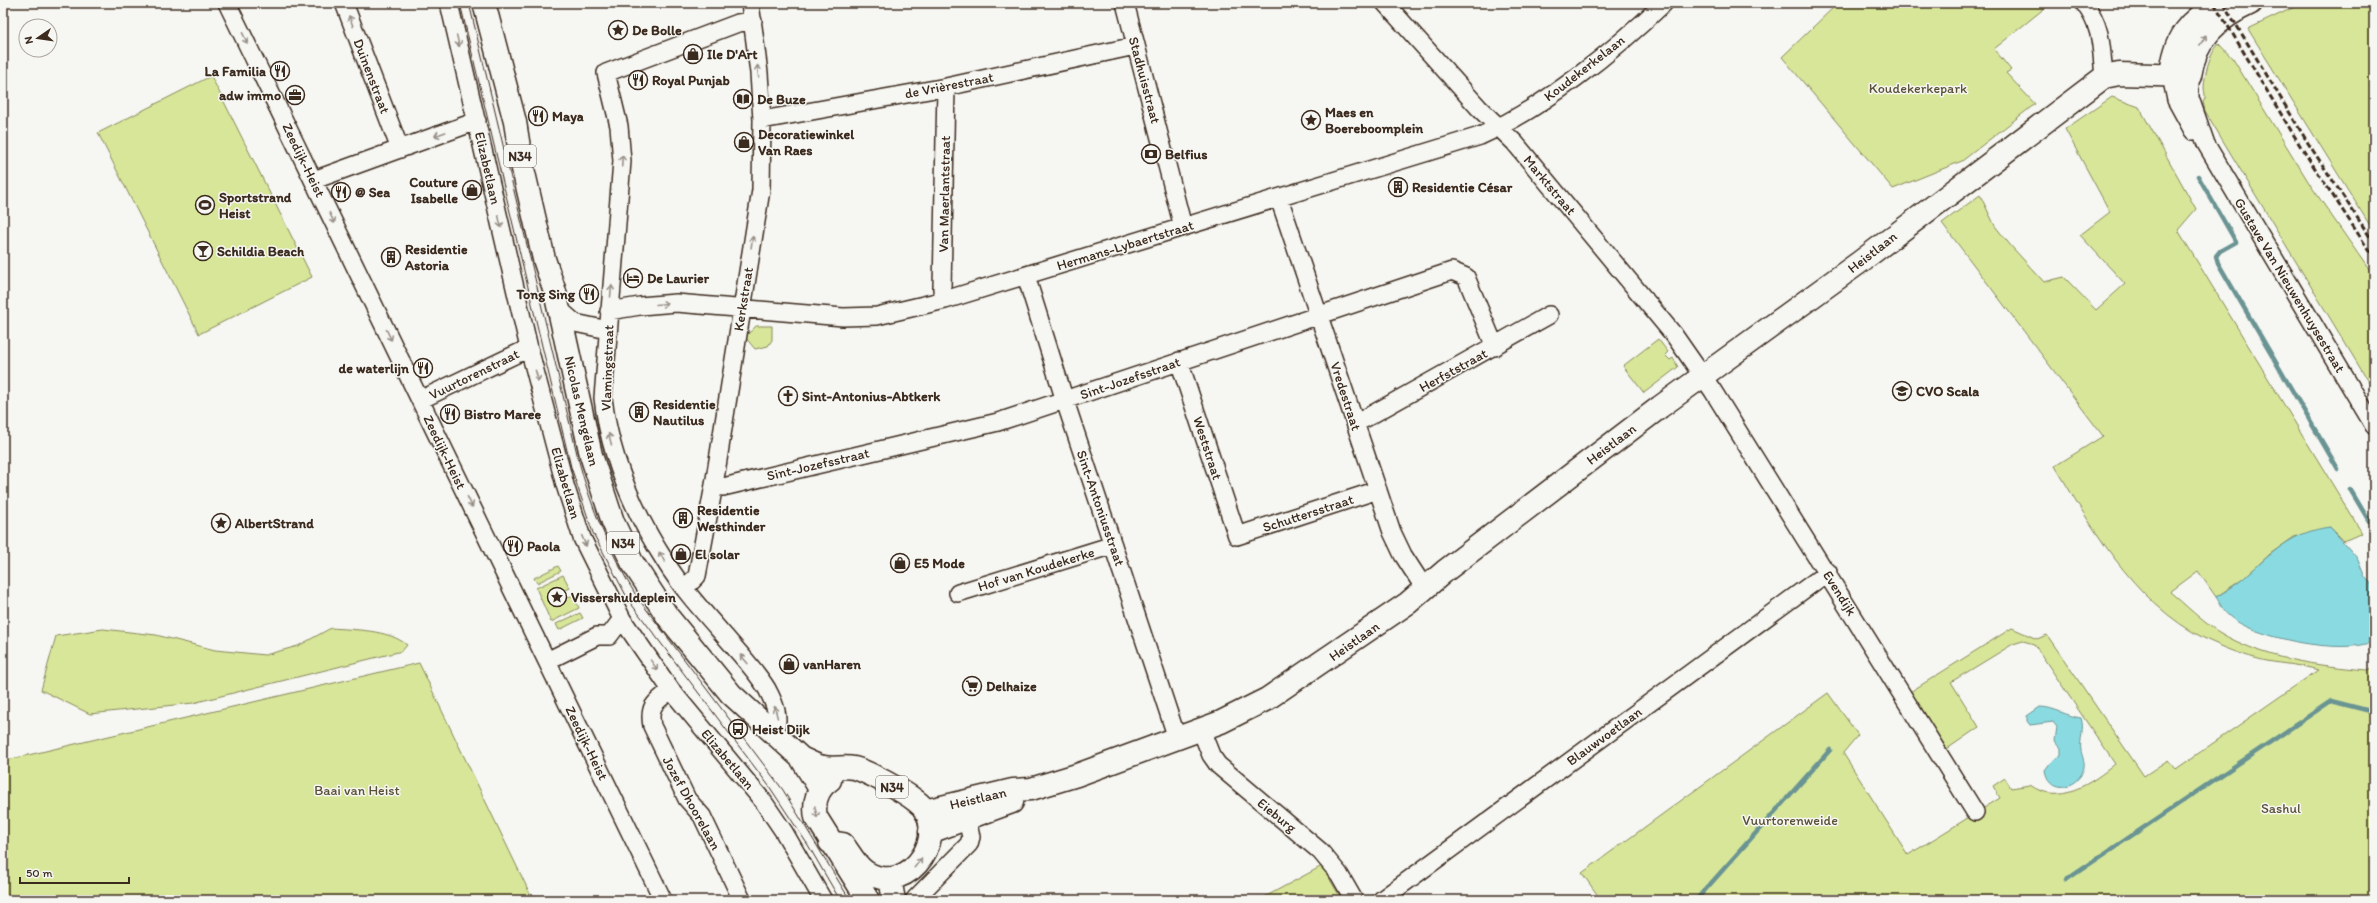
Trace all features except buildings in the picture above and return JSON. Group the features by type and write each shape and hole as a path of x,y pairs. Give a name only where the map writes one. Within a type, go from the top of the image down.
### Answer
{"main road":[{"name":"Nicolas Mengélaan","path":"484,3 515,122 520,160 544,259 559,309 591,455 613,522 632,562 668,618 731,694 801,758 820,789"},
{"path":"2180,76 2175,51 2184,33 2198,16 2223,3"},
{"path":"2180,76 2211,29 2234,11 2251,3"},
{"name":"Heistlaan","path":"925,811 1013,790 1031,789 1201,730 1245,711 1267,699 1348,645 1425,589 1445,571 1703,376 1860,262 2104,78 2120,74 2180,76"},
{"name":"Nicolas Mengélaan","path":"801,758 823,767 855,768"},
{"path":"855,768 828,781 820,789 814,808 816,817 830,842 868,900"},
{"name":"N34","path":"855,768 917,801 925,811"},
{"name":"Heistlaan","path":"930,832 967,820 1016,800 1031,789"},
{"path":"830,842 843,844 864,872 876,877 890,879 901,876 918,864 927,847 930,832 925,811"},
{"path":"890,879 894,900"}],"street":[{"name":"Zeedijk-Heist","path":"228,3 664,900"},
{"name":"Duinenstraat","path":"344,3 400,149"},
{"name":"Elizabetlaan","path":"449,3 529,348 573,512 597,571 622,618 671,690 763,801 784,832 822,900"},
{"name":"Kerkstraat","path":"685,588 697,576 714,485 761,190 762,120 750,3"},
{"name":"Stadhuisstraat","path":"1125,3 1183,227"},
{"name":"Marktstraat","path":"1385,3 1479,108 1500,127 1674,335 1703,376"},
{"path":"2084,3 2100,33 2104,78"},
{"name":"Koudekerkelaan","path":"1500,127 1515,119 1589,67 1654,6"},
{"name":"Vlamingstraat","path":"753,21 738,23 606,73 619,126 622,161 603,398 606,426 616,462 638,516 665,562 764,685 777,716 778,726 773,734"},
{"name":"de Vrièrestraat","path":"762,120 946,87 1135,46"},
{"name":"Gustave Van Nieuwenhuysestraat","path":"2180,76 2174,95 2180,110 2194,133 2206,144 2374,426"},
{"name":"Van Maerlantstraat","path":"945,300 942,289 946,87"},
{"path":"314,180 477,121"},
{"name":"Hermans-Lybaertstraat","path":"742,308 843,317 877,316 945,300 1480,136 1500,127"},
{"name":"Vredestraat","path":"1279,198 1394,538 1425,589"},
{"name":"Sint-Jozefsstraat","path":"714,485 724,487 998,422 1065,401 1179,361 1320,316 1452,271 1466,277 1495,347"},
{"name":"Sint-Antoniusstraat","path":"1026,276 1065,401 1177,738"},
{"path":"610,311 640,306 676,303 742,308"},
{"path":"559,309 575,323 608,330"},
{"name":"Herfststraat","path":"1355,422 1364,419 1495,347 1549,315"},
{"name":"Vuurtorenstraat","path":"420,400 529,348"},
{"name":"Weststraat","path":"1179,361 1237,536"},
{"name":"Evendijk","path":"1703,376 1828,572 1975,812"},
{"name":"Schuttersstraat","path":"1237,536 1378,490"},
{"name":"Hof van Koudekerke","path":"958,594 1113,545"},
{"name":"Blauwvoetlaan","path":"1381,900 1828,572"},
{"path":"547,661 598,636 609,636 622,618"},
{"name":"Jozef Dhoorelaan","path":"671,690 656,702 650,713 652,726 687,799 702,816 741,900"},
{"name":"Eieburg","path":"1201,730 1211,755 1218,765 1320,851 1339,874 1354,900"},
{"name":"Heistlaan","path":"915,899 969,844 971,837 967,820"}],"green space":[{"name":"Koudekerkepark","path":"1838,3 2051,3 1994,49 2011,70 2006,73 2035,104 1962,161 1893,189 1782,57"},
{"path":"2303,3 2374,3 2374,232 2248,29"},
{"path":"2219,44 2233,59 2311,186 2374,277 2374,391 2205,111 2203,102 2205,97 2205,76 2210,58"},
{"name":"Sportstrand Heist","path":"211,76 312,277 199,334 98,133"},
{"path":"2112,97 2139,107 2196,209 2178,230 2362,533 2344,541 2330,527 2294,537 2270,554 2243,579 2216,597 2198,571 2170,592 2212,628 2254,649 2291,660 2330,666 2368,670 2374,667 2374,900 1601,900 1582,873 1828,693 1858,735 1843,753 1908,855 2000,798 1993,786 2005,778 2011,788 2030,785 2041,791 2052,793 2064,793 2086,785 2115,764 2034,644 2023,641 2013,644 1951,682 1979,727 1947,749 1910,692 2012,628 2037,639 2047,635 2144,776 2168,760 2176,769 2318,670 2250,657 2221,646 2193,632 2167,614 2144,593 2124,570 2087,519 2055,466 2103,436 1942,223 1980,195 1995,226 2044,282 2064,277 2096,310 2125,284 2080,235 2110,212 2065,129"},
{"path":"756,326 772,326 772,340 768,346 755,349 745,337"},
{"path":"1658,339 1668,352 1665,355 1670,360 1673,358 1678,367 1644,393 1623,366"},
{"path":"558,566 561,571 537,583 534,578"},
{"path":"563,575 570,588 557,594 561,601 573,595 579,608 551,622 536,588"},
{"path":"580,613 583,618 559,630 556,624"},
{"path":"331,628 381,633 407,645 402,651 193,703 90,714 41,690 56,636 103,629 156,635 215,650 265,655 298,646"},
{"name":"Baai van Heist","path":"419,663 533,900 3,900 3,761"},
{"path":"1322,866 1342,900 1259,900"}],"water":[{"path":"2330,527 2357,558 2365,577 2374,587 2374,641 2360,645 2342,646 2299,642 2257,631 2240,623 2228,615 2216,597 2238,583 2283,545 2304,534"},
{"path":"2040,707 2050,708 2081,718 2081,751 2084,768 2081,775 2076,780 2066,786 2055,785 2050,782 2045,770 2051,762 2061,755 2061,748 2055,741 2057,727 2053,722 2030,725 2027,721 2027,716"}],"waterway":[{"path":"2198,176 2236,242 2220,251 2216,256 2218,263 2338,469"},
{"path":"2350,489 2369,521 2374,519"},
{"path":"2066,880 2331,701 2374,712"},
{"path":"1696,900 1830,750"}],"tram line":[{"path":"460,3 571,467 593,533 629,601 769,786 808,845 840,900"},
{"path":"469,3 578,458 583,477 602,530 618,564 637,597 783,790 850,900"}],"railway":[{"path":"2214,3 2301,147 2374,258"},
{"path":"2223,3 2308,143 2374,243"}],"place":[{"name":"De Bolle","path":"618,30"},
{"name":"Ile D'Art","path":"693,54"},
{"name":"La Familia","path":"280,71"},
{"name":"Royal Punjab","path":"638,80"},
{"name":"adw immo","path":"295,95"},
{"name":"De Buze","path":"743,99"},
{"name":"Maya","path":"538,116"},
{"name":"Maes en Boereboomplein","path":"1311,120"},
{"name":"Decoratiewinkel Van Raes","path":"744,142"},
{"name":"Belfius","path":"1151,154"},
{"name":"Residentie César","path":"1398,187"},
{"name":"Couture Isabelle","path":"472,190"},
{"name":"@ Sea","path":"341,192"},
{"name":"Sportstrand Heist","path":"205,205"},
{"name":"Schildia Beach","path":"203,251"},
{"name":"Residentie Astoria","path":"391,257"},
{"name":"De Laurier","path":"633,278"},
{"name":"Tong Sing","path":"589,294"},
{"name":"de waterlijn","path":"423,368"},
{"name":"CVO Scala","path":"1902,391"},
{"name":"Sint-Antonius-Abtkerk","path":"788,396"},
{"name":"Residentie Nautilus","path":"639,412"},
{"name":"Bistro Maree","path":"450,414"},
{"name":"Residentie Westhinder","path":"683,518"},
{"name":"AlbertStrand","path":"221,523"},
{"name":"Paola","path":"513,546"},
{"name":"El solar","path":"681,554"},
{"name":"E5 Mode","path":"900,563"},
{"name":"Vissershuldeplein","path":"557,597"},
{"name":"vanHaren","path":"789,664"},
{"name":"Delhaize","path":"972,686"},
{"name":"Heist Dijk","path":"738,729"}],"park label":[{"name":"Sashul","path":"2281,808"},
{"name":"Vuurtorenweide","path":"1790,820"}]}
